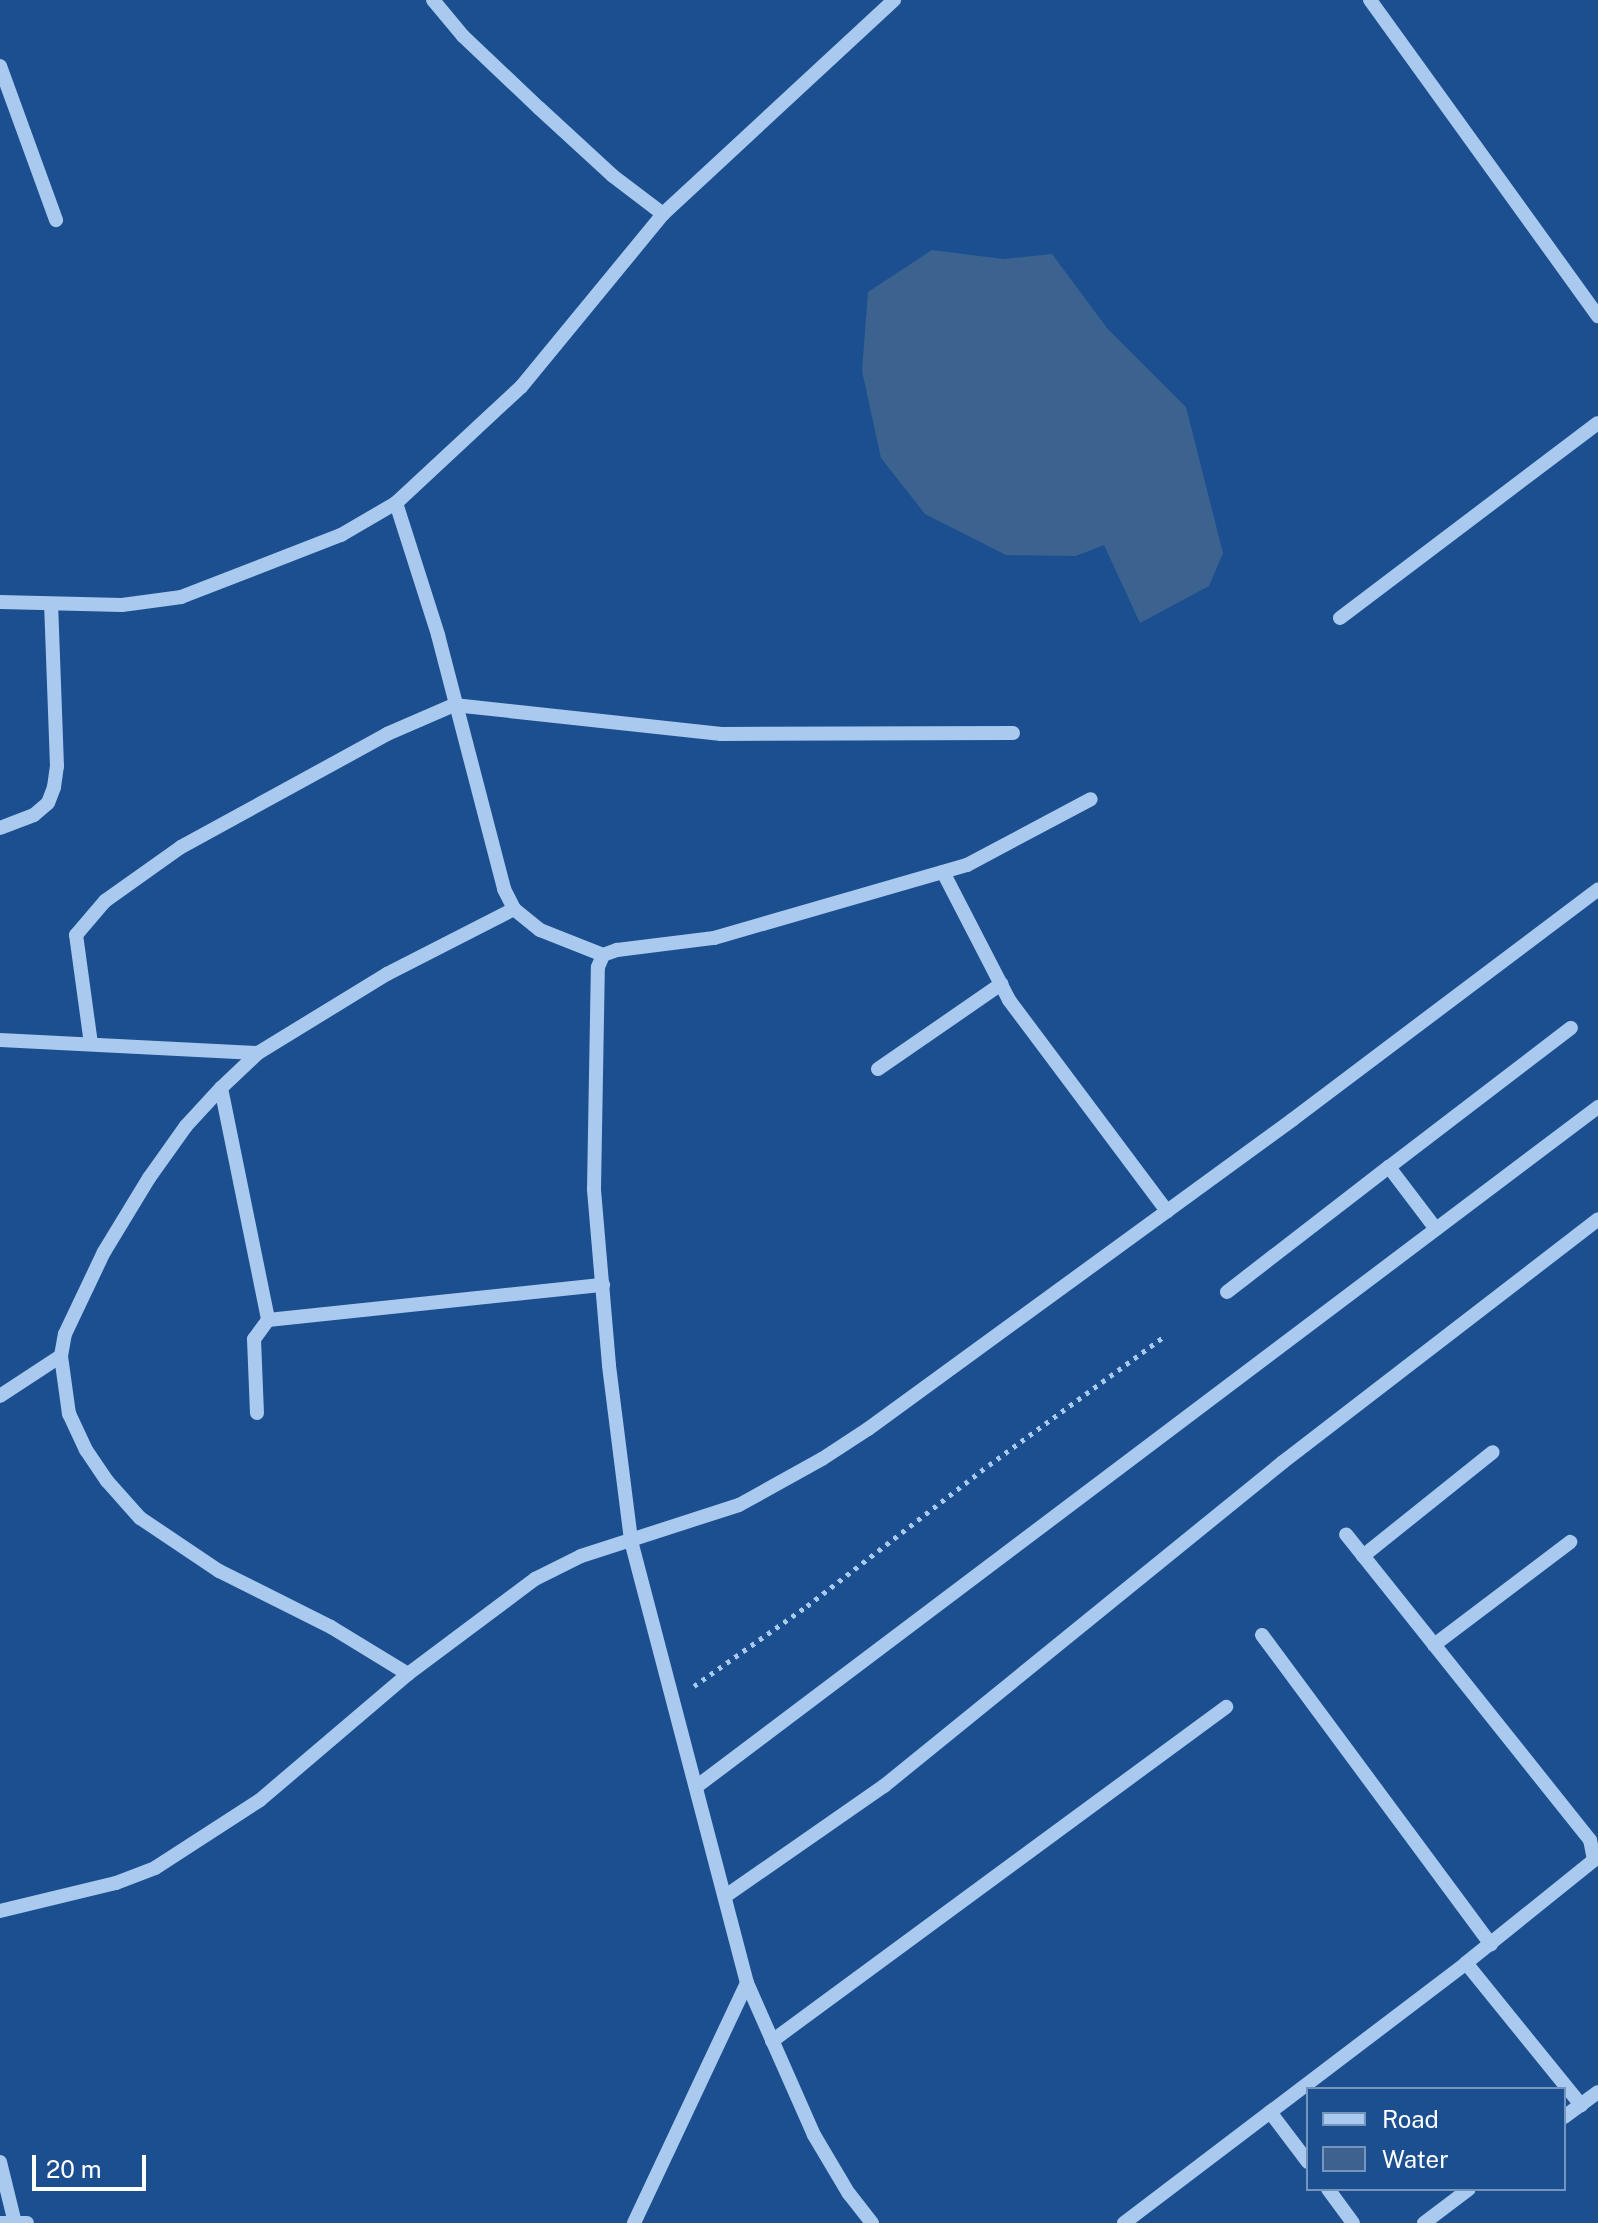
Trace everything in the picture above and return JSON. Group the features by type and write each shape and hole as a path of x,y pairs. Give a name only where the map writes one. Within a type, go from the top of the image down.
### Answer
{"street":[{"path":"433,0 463,36 539,108 613,176 663,214"},
{"path":"0,602 122,605 181,597 238,578 341,535 396,503 521,387 663,214 894,0"},
{"path":"1370,0 1598,316"},
{"path":"0,66 56,220"},
{"path":"1340,618 1598,423"},
{"path":"396,503 438,635 493,858 514,909 540,930 603,955 617,950 714,938 967,865 1091,799"},
{"path":"0,828 34,815 48,803 54,787 57,766 51,604"},
{"path":"91,1044 76,935 105,901 181,847 387,734 454,705 721,734 1013,733"},
{"path":"943,872 1009,1000 1167,1211"},
{"path":"0,1911 91,1890 155,1868 260,1800 408,1674 535,1579 581,1556 739,1505 822,1459 868,1429 1167,1211 1598,889"},
{"path":"408,1674 331,1627 219,1571 140,1518 107,1481 86,1450 69,1414 61,1356 65,1334 104,1252 149,1178 186,1126 221,1088 258,1053 387,974 514,909"},
{"path":"603,955 598,967 594,1189 631,1540 727,1895 747,1983 814,2135 849,2194 872,2223"},
{"path":"878,1069 1001,984"},
{"path":"1227,1292 1571,1028"},
{"path":"0,1040 258,1053"},
{"path":"221,1088 268,1320"},
{"path":"696,1787 1598,1107"},
{"path":"1389,1167 1436,1229"},
{"path":"727,1895 884,1786 1283,1462 1598,1219"},
{"path":"257,1413 254,1339 268,1320 603,1285"},
{"path":"0,1396 61,1356"},
{"path":"1363,1556 1493,1452"},
{"path":"1124,2223 1491,1944 1596,1859 1590,1840 1346,1534"},
{"path":"1434,1645 1570,1542"},
{"path":"1262,1635 1491,1944"},
{"path":"772,2041 1226,1707"},
{"path":"1466,1963 1581,2105"},
{"path":"634,2223 747,1983"},
{"path":"1566,2116 1598,2092"},
{"path":"1270,2112 1306,2159"},
{"path":"0,2162 14,2223"},
{"path":"1329,2191 1353,2223"},
{"path":"1424,2223 1466,2191"}],"path":[{"path":"673,1700 807,1606 989,1465 1162,1338"}],"water":[{"path":"932,250 1003,259 1052,254 1107,328 1186,407 1223,553 1209,586 1140,623 1104,545 1076,556 1006,555 925,514 881,458 862,371 868,292"}]}
